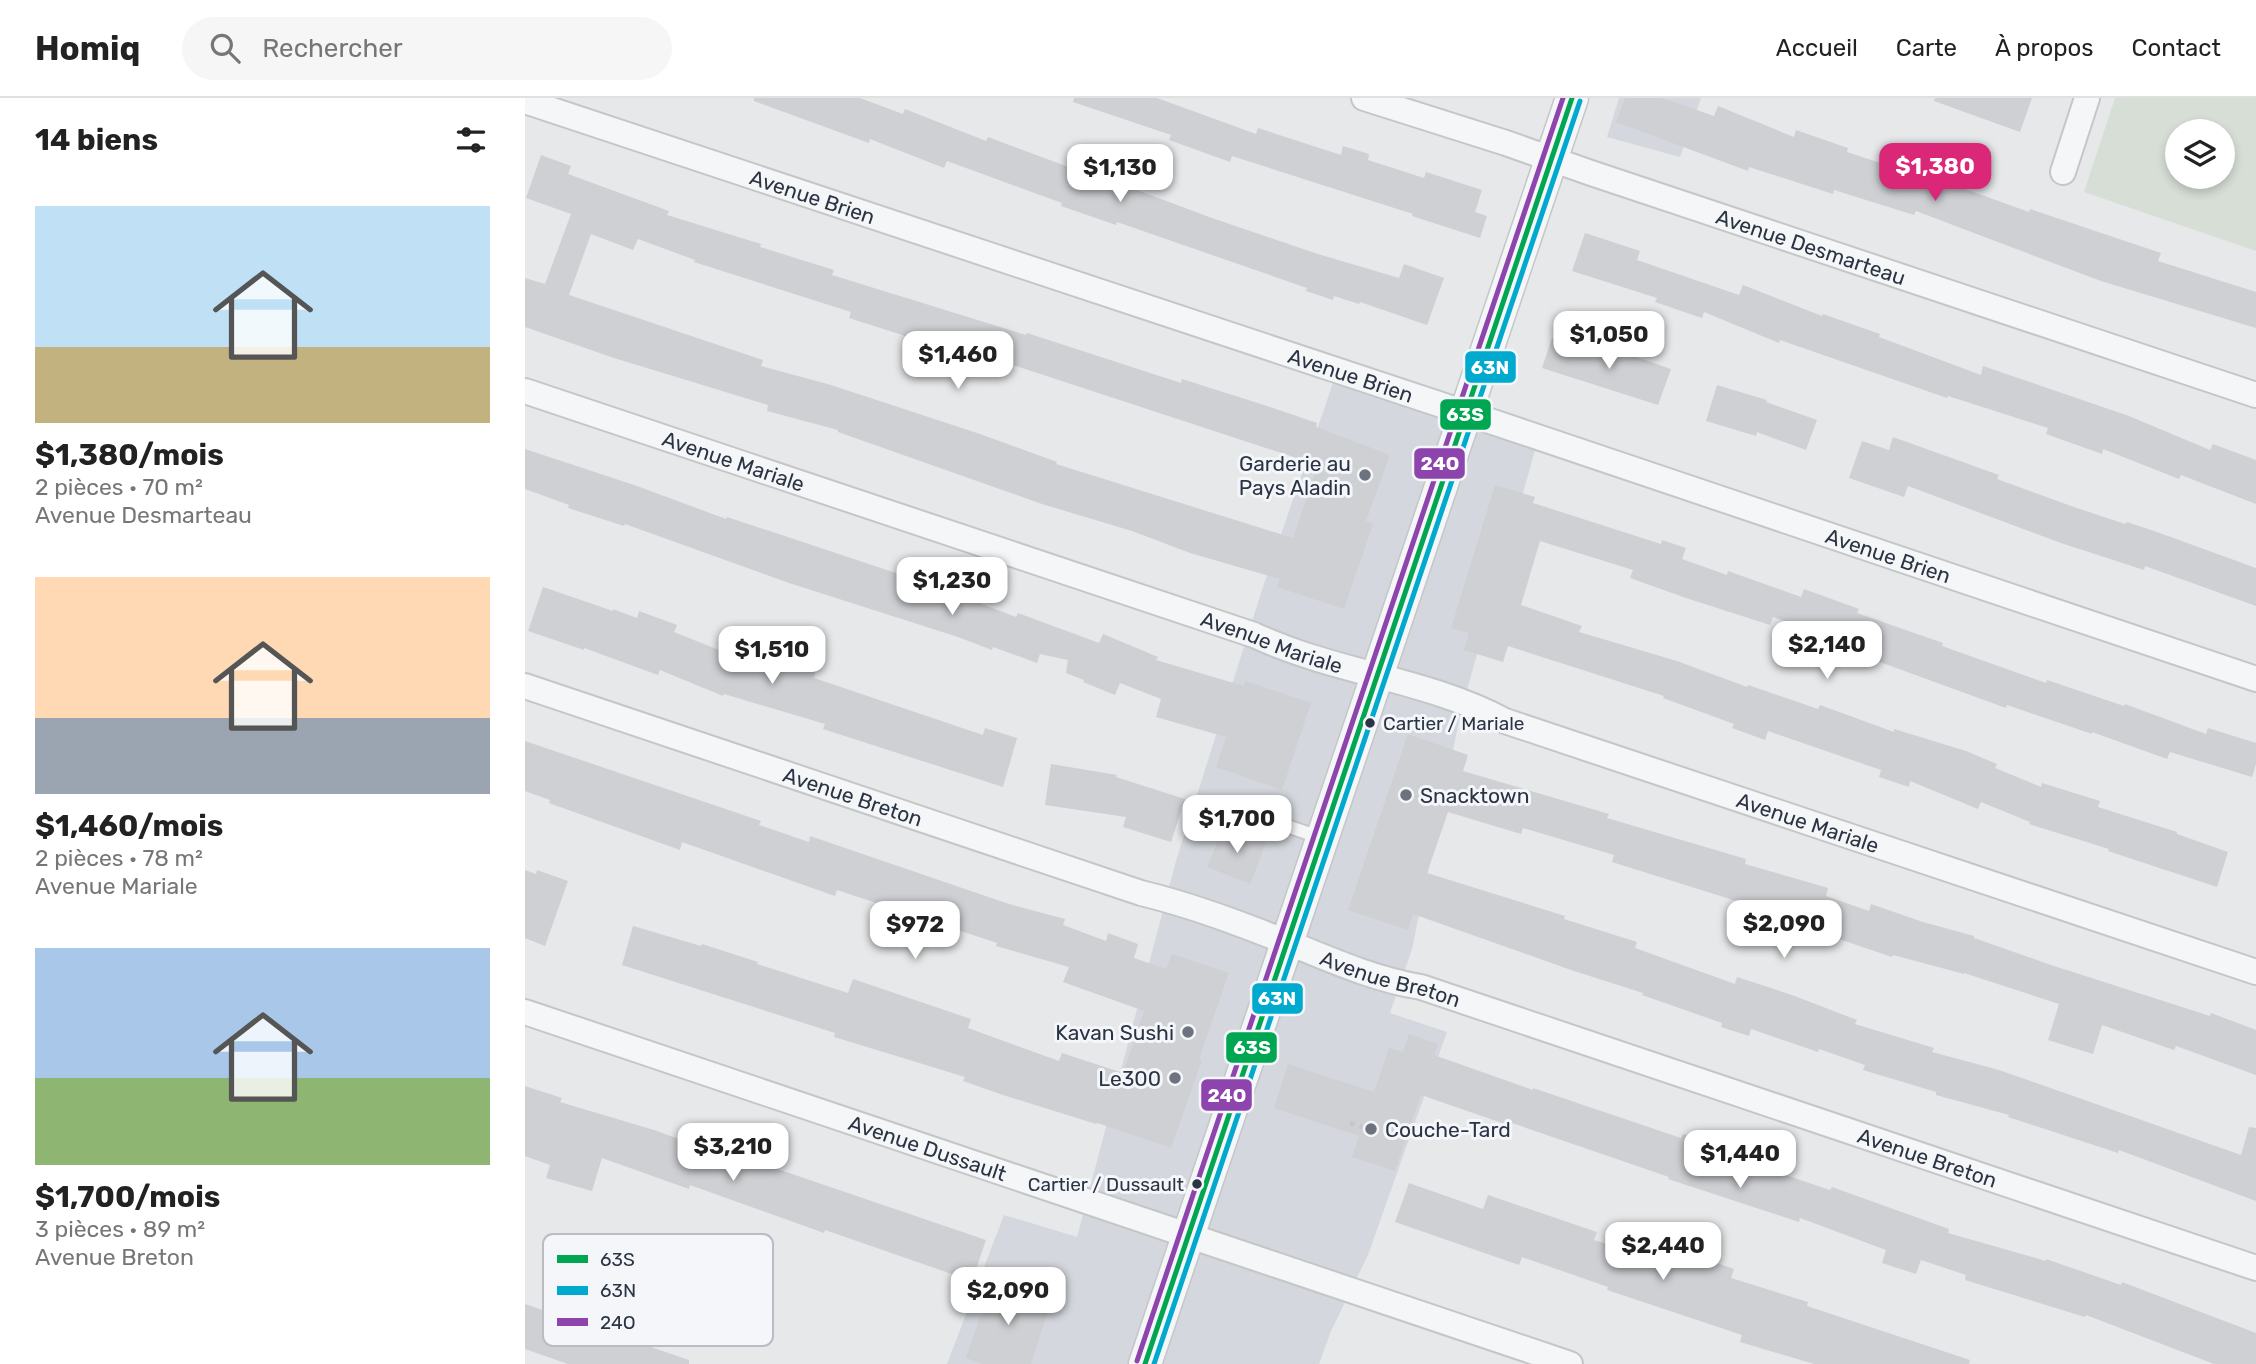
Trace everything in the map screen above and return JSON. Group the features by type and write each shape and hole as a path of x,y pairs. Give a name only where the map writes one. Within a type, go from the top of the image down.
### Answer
{"street":[{"name":"Avenue Desmarteau","path":"1364,98 2256,395"},
{"path":"1145,1364 1572,98"},
{"path":"2063,172 2087,98"},
{"name":"Avenue Brien","path":"525,100 2256,679"},
{"name":"Avenue Mariale","path":"525,391 1254,635 1321,661 1478,706 1505,721 2256,972"},
{"name":"Avenue Breton","path":"525,686 1141,893 1170,900 1321,957 1402,984 1421,987 2256,1268"},
{"name":"Avenue Dussault","path":"525,1012 1570,1364"}],"lane":[{"path":"1223,804 1323,838"}],"path":[{"path":"1350,1123 1362,1127"}],"shaded area":[{"path":"1619,98 1701,98 1680,157 1607,137"},
{"path":"2115,98 2256,98 2256,251 2084,192"},
{"path":"1334,380 1538,440 1461,711 1412,949 1390,1013 1447,1032 1368,1255 1331,1331 1319,1364 947,1364 1004,1215 1077,1237 1176,861 1262,590"}],"building":[{"path":"754,98 860,98 903,114 905,109 986,141 988,137 1074,169 1075,167 1130,185 1129,187 1209,217 1318,254 1399,278 1404,264 1444,278 1427,325 1360,302 1359,304 1334,296 1333,300 1306,291 1307,288 1117,222 1116,225 1061,206 1062,203 947,161 944,168 870,139 869,143 754,101"},
{"path":"1074,98 1157,98 1256,134 1258,128 1341,155 1343,146 1369,154 1368,160 1424,178 1426,172 1482,190 1475,212 1487,216 1480,238 1232,156 1230,162 1169,140 1171,135 1073,102"},
{"path":"1625,98 1662,98 1714,116 1718,106 1794,137 1796,130 1848,148 1847,152 2161,253 2158,261 2256,292 2256,328 2101,281 1916,211 1914,215 1834,190 1833,194 1749,167 1748,171 1616,122"},
{"path":"1935,98 2032,98 2020,132 1934,101"},
{"path":"541,155 571,166 568,174 669,211 667,215 834,270 832,275 1026,335 1027,333 1181,383 1182,379 1264,405 1317,423 1316,427 1390,455 1366,521 1373,524 1344,609 1277,587 1280,579 1190,553 1132,531 1042,504 838,430 767,411 768,405 614,358 525,327 525,278 545,284 571,214 526,198","holes":["591,234 633,250 638,239 695,260 694,262 851,312 849,318 974,358 976,353 1318,465 1293,538 1056,464 1057,462 980,434 831,385 761,366 763,360 569,295"]},
{"path":"1585,233 1640,251 1637,260 1739,295 1743,285 1822,316 1823,314 1880,334 1879,337 1981,375 1983,366 2129,416 2210,450 2213,444 2256,460 2256,504 2181,475 2179,479 2103,449 2102,454 2046,434 2048,428 1948,396 1947,398 1780,340 1779,343 1704,312 1702,318 1655,302 1657,298 1572,271"},
{"path":"1552,338 1617,359 1619,351 1671,369 1658,405 1542,368"},
{"path":"1717,385 1767,400 1766,402 1817,420 1806,450 1757,432 1756,436 1706,421"},
{"path":"1893,437 1999,475 1997,479 2074,507 2157,532 2256,568 2256,606 2145,566 2144,570 2061,543 1908,486 1904,497 1849,478 1862,441 1889,450"},
{"path":"525,449 726,519 727,517 932,585 1016,617 1018,613 1099,643 1103,634 1158,657 1156,660 1244,686 1245,681 1311,703 1282,790 1216,767 1226,737 1156,717 1161,699 1120,683 1115,695 1083,682 1084,680 1066,673 1068,660 1040,654 1037,663 993,647 992,650 789,583 625,524 624,526 568,508 569,505 525,489"},
{"path":"1495,485 1535,497 1533,503 1661,544 1662,540 1686,548 1682,559 1727,575 1728,571 1801,597 1804,589 1859,609 1857,613 2046,683 2047,680 2124,706 2125,704 2206,734 2208,728 2256,743 2256,764 2252,777 2170,752 2167,759 2007,705 2006,708 1877,661 1880,654 1773,617 1770,625 1686,598 1630,578 1633,570 1540,541 1521,605 1582,626 1579,632 1677,661 1818,709 1820,705 1894,732 1894,729 1966,751 1997,764 1995,768 2041,787 2042,783 2100,801 2098,807 2177,832 2228,852 2217,887 2029,824 2030,822 1981,802 1978,809 1910,781 1909,787 1879,777 1881,770 1768,731 1765,740 1732,728 1734,724 1663,698 1664,696 1508,646 1503,662 1464,650 1469,633 1451,628"},
{"path":"543,587 637,618 639,611 677,625 674,632 759,666 763,654 816,670 814,678 983,735 985,728 1017,738 1003,787 823,729 825,724 724,694 723,696 660,670 658,675 528,631"},
{"path":"1408,734 1468,755 1463,771 1609,814 1607,818 1746,859 1745,864 1828,888 1826,896 1869,911 1871,904 2210,1016 2211,1013 2256,1030 2256,1075 2176,1046 2174,1050 2102,1025 2093,1054 2048,1040 2059,1004 1964,973 1893,955 1892,957 1833,937 1835,932 1612,862 1614,855 1523,828 1521,834 1448,812 1427,873 1565,916 1564,919 1637,942 1635,948 1735,984 1737,977 1792,995 1857,1020 1855,1024 1934,1048 1932,1052 1999,1070 2241,1155 2249,1127 2256,1128 2256,1201 2119,1150 2118,1153 2008,1117 2009,1115 1936,1095 1936,1092 1863,1070 1865,1065 1819,1049 1818,1052 1751,1029 1749,1036 1721,1027 1722,1023 1642,995 1643,993 1413,914 1408,930 1348,910"},
{"path":"525,741 761,821 759,825 809,842 810,836 1009,904 1065,919 1063,925 1106,941 1108,933 1138,944 1134,958 1166,969 1172,954 1229,973 1171,1148 1003,1095 963,1081 965,1077 834,1037 835,1033 622,965 633,926 701,946 702,944 848,993 853,979 971,1019 968,1028 1059,1061 1062,1053 1123,1073 1144,1011 1063,982 1069,967 996,946 997,943 837,890 835,896 682,842 680,850 549,803 550,800 525,791"},
{"path":"1051,764 1117,775 1116,777 1185,799 1171,842 1123,827 1126,817 1045,805"},
{"path":"1224,827 1266,843 1250,884 1207,867"},
{"path":"525,870 536,874 537,870 568,881 545,946 525,938"},
{"path":"1409,1034 1438,1044 1434,1055 1533,1090 1681,1138 1683,1134 1707,1141 1705,1146 1730,1154 1729,1156 1830,1190 1832,1187 1949,1229 1948,1233 2046,1259 2121,1285 2122,1282 2256,1333 2256,1364 2214,1364 2086,1315 2085,1317 1965,1280 1966,1275 1921,1260 1916,1274 1882,1263 1886,1250 1800,1218 1799,1222 1506,1121 1505,1124 1421,1095 1395,1171 1352,1157 1359,1136 1274,1108 1288,1064 1374,1092 1389,1048 1403,1052"},
{"path":"525,1086 562,1098 560,1102 654,1130 712,1151 713,1147 986,1240 972,1281 825,1230 824,1233 690,1185 689,1189 602,1158 592,1191 546,1178 550,1165 525,1156"},
{"path":"1409,1183 1483,1209 1488,1195 1597,1232 1594,1240 1686,1268 1692,1254 1734,1269 1731,1278 1808,1302 1807,1306 1970,1360 1969,1364 1814,1364 1740,1342 1742,1335 1607,1290 1608,1287 1522,1257 1519,1265 1395,1222"},
{"path":"992,1282 1051,1301 1031,1364 983,1364 966,1358"},
{"path":"525,1304 543,1310 543,1346 648,1346 689,1360 689,1364 568,1364 525,1349"}],"transit line":[{"name":"24O","path":"1137,1361 1563,98"},
{"name":"63S","path":"1145,1364 1572,98"},
{"name":"63N","path":"1154,1364 1580,101"}],"place":[{"name":"Garderie au Pays Aladin","path":"1365,475"},
{"name":"Cartier / Mariale","path":"1370,723"},
{"name":"Snacktown","path":"1406,795"},
{"name":"Kavan Sushi","path":"1188,1032"},
{"name":"Le300","path":"1175,1078"},
{"name":"Couche-Tard","path":"1371,1129"},
{"name":"Cartier / Dussault","path":"1197,1184"}]}
